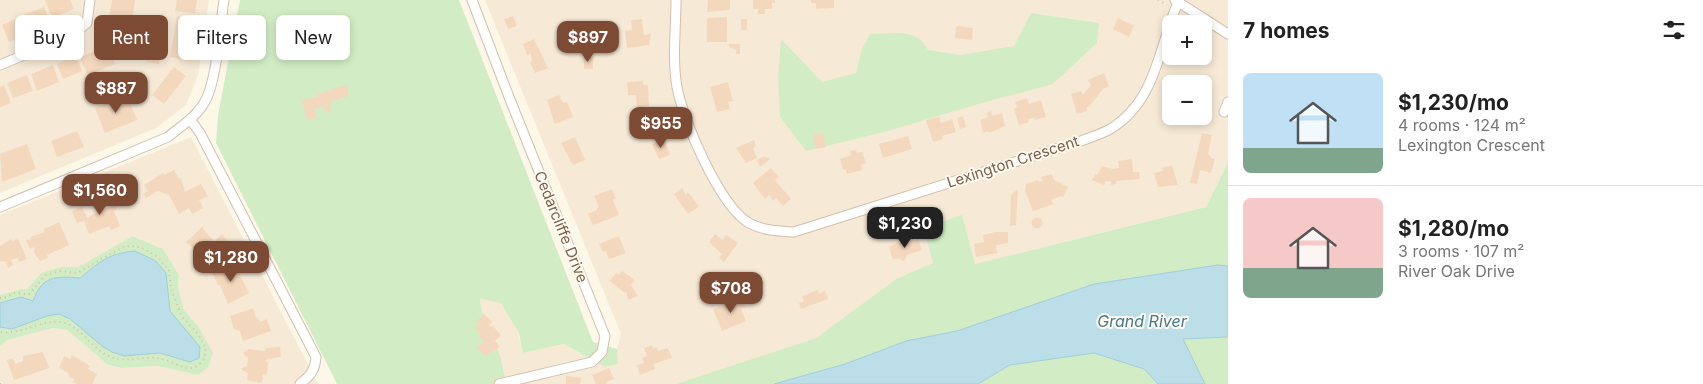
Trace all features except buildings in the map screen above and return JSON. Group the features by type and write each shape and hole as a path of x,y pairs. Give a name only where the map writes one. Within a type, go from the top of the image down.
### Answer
{"street":[{"path":"0,65 74,34 87,23 90,0"},
{"path":"0,207 168,137 190,119 205,102 214,74 224,0"},
{"name":"Cedarcliffe Drive","path":"472,0 605,336 602,352 592,362 500,384"},
{"name":"Lexington Crescent","path":"676,0 675,67 682,109 722,194 748,222 768,231 794,232 1081,141 1110,129 1138,106 1162,52 1176,1"},
{"path":"1176,1 1228,34"},
{"path":"1224,112 1228,102"},
{"path":"190,119 200,133 316,357 316,367 311,375 300,384"}],"path":[{"path":"1158,0 1166,5"},
{"path":"0,298 15,294 29,294 46,275 60,271 77,273 125,246 140,247 158,257 169,271 171,289 182,317 198,334 206,348 204,359 195,367 184,367 161,358 118,360 103,354 74,328 61,322 42,323 15,332 0,332"}],"shaded area":[{"path":"0,0 209,0 207,15 178,15 178,60 200,60 198,75 186,105 156,128 0,193"},
{"path":"485,0 1228,0 1228,162 1206,207 975,264 923,228 934,263 896,279 816,338 676,384 506,384 480,361 479,298 509,295 523,353 564,344 605,367 618,364 617,349 621,334"},
{"path":"191,137 318,384 0,384 0,346 8,340 53,328 67,330 108,365 121,368 157,366 171,369 198,326 184,310 178,287 179,275 163,249 134,236 78,267 61,267 41,273 27,290 21,289 0,295 0,215"}],"green space":[{"path":"240,0 459,0 593,342 617,349 618,364 605,367 564,344 523,353 519,333 501,303 480,298 481,309 501,358 506,384 337,384 216,143 218,115 229,60 266,60 266,15 237,15"},
{"path":"1031,13 1099,23 1097,43 1053,84 884,132 806,151 780,117 778,77 781,39 822,82 856,73 862,49 870,34 903,33 917,38 928,50 960,55 1014,46"},
{"path":"1228,162 1228,266 1218,265 1094,284 957,331 906,341 845,364 774,384 676,384 816,338 896,279 933,263 923,228 962,215 975,264 1206,207"},
{"path":"133,236 163,249 179,275 178,287 184,310 198,326 213,353 208,367 198,375 157,366 121,368 108,365 67,330 53,328 8,340 0,346 0,295 27,289 41,273 61,267 78,267"},
{"path":"1228,337 1228,384 978,384 1010,365 1183,338"}],"water":[{"path":"135,251 156,261 166,273 170,311 200,347 199,358 190,362 160,353 124,356 102,346 70,319 59,314 47,316 12,329 0,327 0,303 21,297 33,301 45,282 51,279 63,277 80,278 111,256"},
{"name":"Grand River","path":"1218,265 1228,266 1228,337 1183,339 1205,384 1158,384 1144,369 1094,353 1010,365 978,384 774,384 845,364 906,341 957,331 1094,284"}]}
